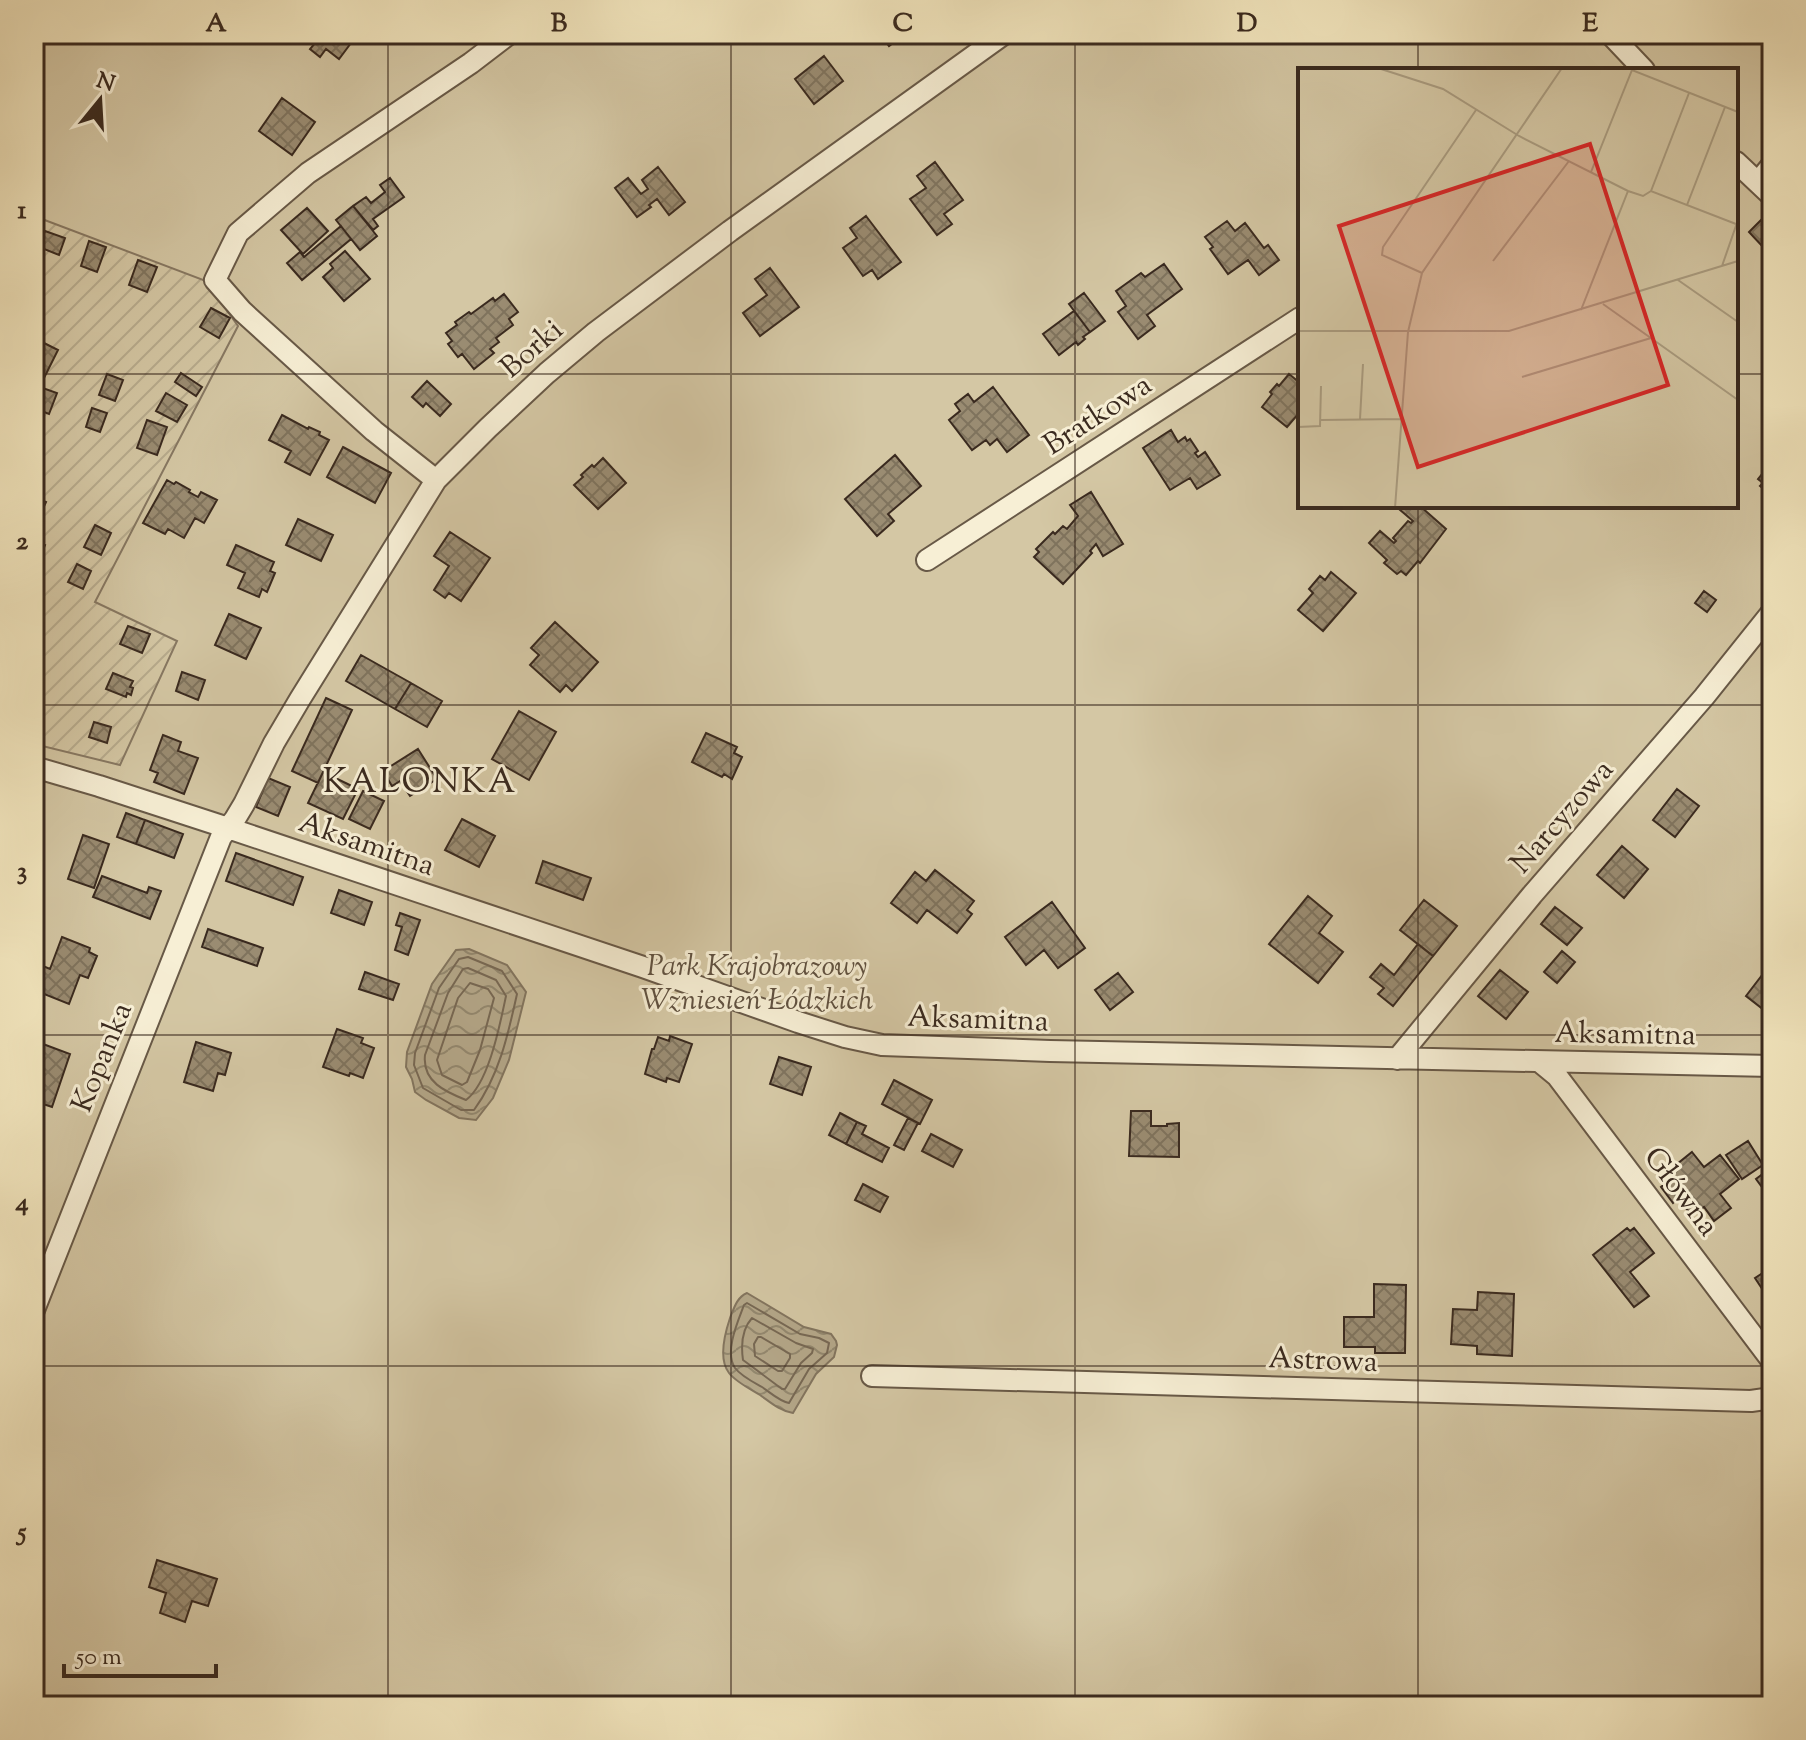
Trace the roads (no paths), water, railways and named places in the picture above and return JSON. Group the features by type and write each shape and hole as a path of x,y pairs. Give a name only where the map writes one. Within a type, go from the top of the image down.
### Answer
{"street":[{"path":"436,480 374,431 242,311 215,280 238,233 308,173 509,34"},
{"name":"Borki","path":"228,828 300,699 436,480 507,409 596,332 730,231 1004,34"},
{"path":"1610,34 1637,68"},
{"path":"1738,164 1765,189 1772,165"},
{"name":"Bratkowa","path":"927,560 1298,319"},
{"name":"Narcyzowa","path":"1397,1059 1532,895 1704,697 1772,612"},
{"name":"Aksamitna","path":"34,767 228,828 810,1026 873,1043 912,1047 1772,1066"},
{"name":"Kopanka","path":"34,1310 212,859 228,828"},
{"name":"Główna","path":"1540,1062 1557,1076 1572,1095 1772,1361"},
{"name":"Astrowa","path":"872,1376 1751,1401 1772,1398"}],"water":[{"path":"469,949 507,965 526,992 509,1060 493,1098 476,1120 459,1118 415,1092 406,1067 407,1052 432,984 456,950"},
{"path":"747,1293 804,1327 831,1334 836,1341 834,1357 816,1374 793,1413 779,1408 739,1382 726,1367 724,1346 728,1324 736,1303"}],"district":[{"name":"KALONKA","path":"420,780"}],"park label":[{"name":"Park Krajobrazowy Wzniesień Łódzkich","path":"757,982"}]}
